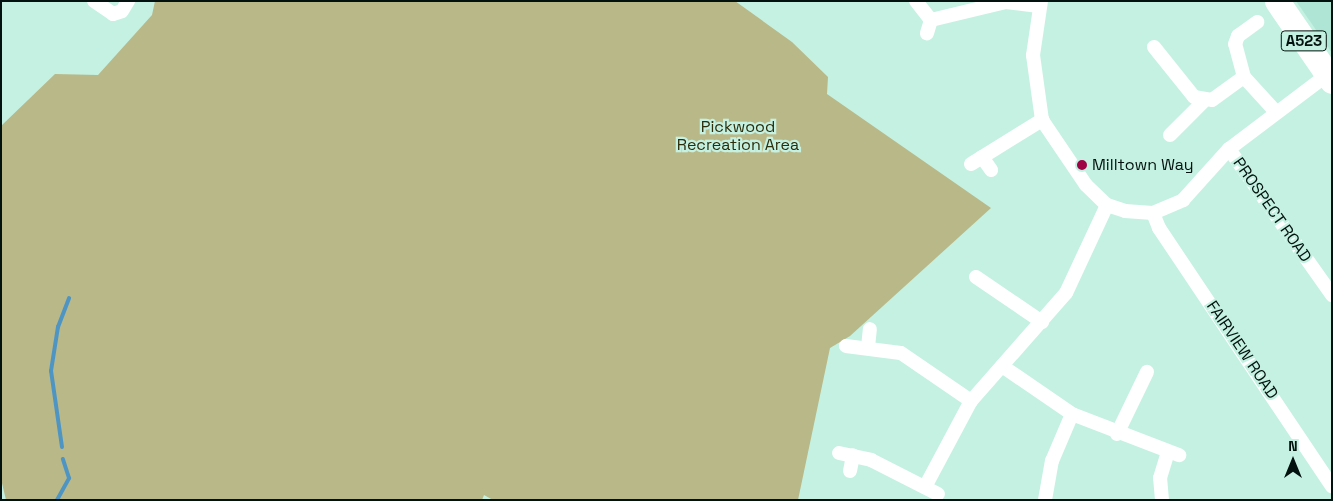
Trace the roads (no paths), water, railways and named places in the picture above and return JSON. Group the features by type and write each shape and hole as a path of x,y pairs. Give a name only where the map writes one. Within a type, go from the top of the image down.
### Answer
{"highway":[{"name":"A523","path":"1277,1 1330,78"}],"street":[{"path":"94,1 113,14 122,11 128,1"},
{"path":"916,1 929,27 1006,2 1040,4 1033,63 1042,120 1086,186 1107,205 1153,213 1183,200 1229,150 1276,112 1330,78"},
{"path":"1257,22 1238,36 1235,44 1244,77 1276,112"},
{"path":"1173,48 1158,52 1186,90 1205,100"},
{"path":"1170,135 1205,100 1221,95 1244,77"},
{"path":"991,170 976,160 1042,120"},
{"name":"PROSPECT ROAD","path":"1229,150 1332,295"},
{"path":"850,471 846,454 932,491 971,401 1042,322 1079,272 1107,205"},
{"name":"FAIRVIEW ROAD","path":"1153,213 1159,228 1332,486"},
{"path":"981,286 1042,322"},
{"path":"868,347 870,329"},
{"path":"846,346 868,347 901,353 971,401"},
{"path":"1002,366 1072,414 1117,434 1174,453 1160,478 1162,500"},
{"path":"1117,434 1148,381"},
{"path":"1045,500 1052,461 1072,414"}],"waterway":[{"path":"62,447 51,371 58,327 69,298"},
{"path":"57,500 69,478 63,459"}],"place":[{"name":"Milltown Way","path":"1082,165"}],"park label":[{"name":"Pickwood Recreation Area","path":"738,136"}]}
